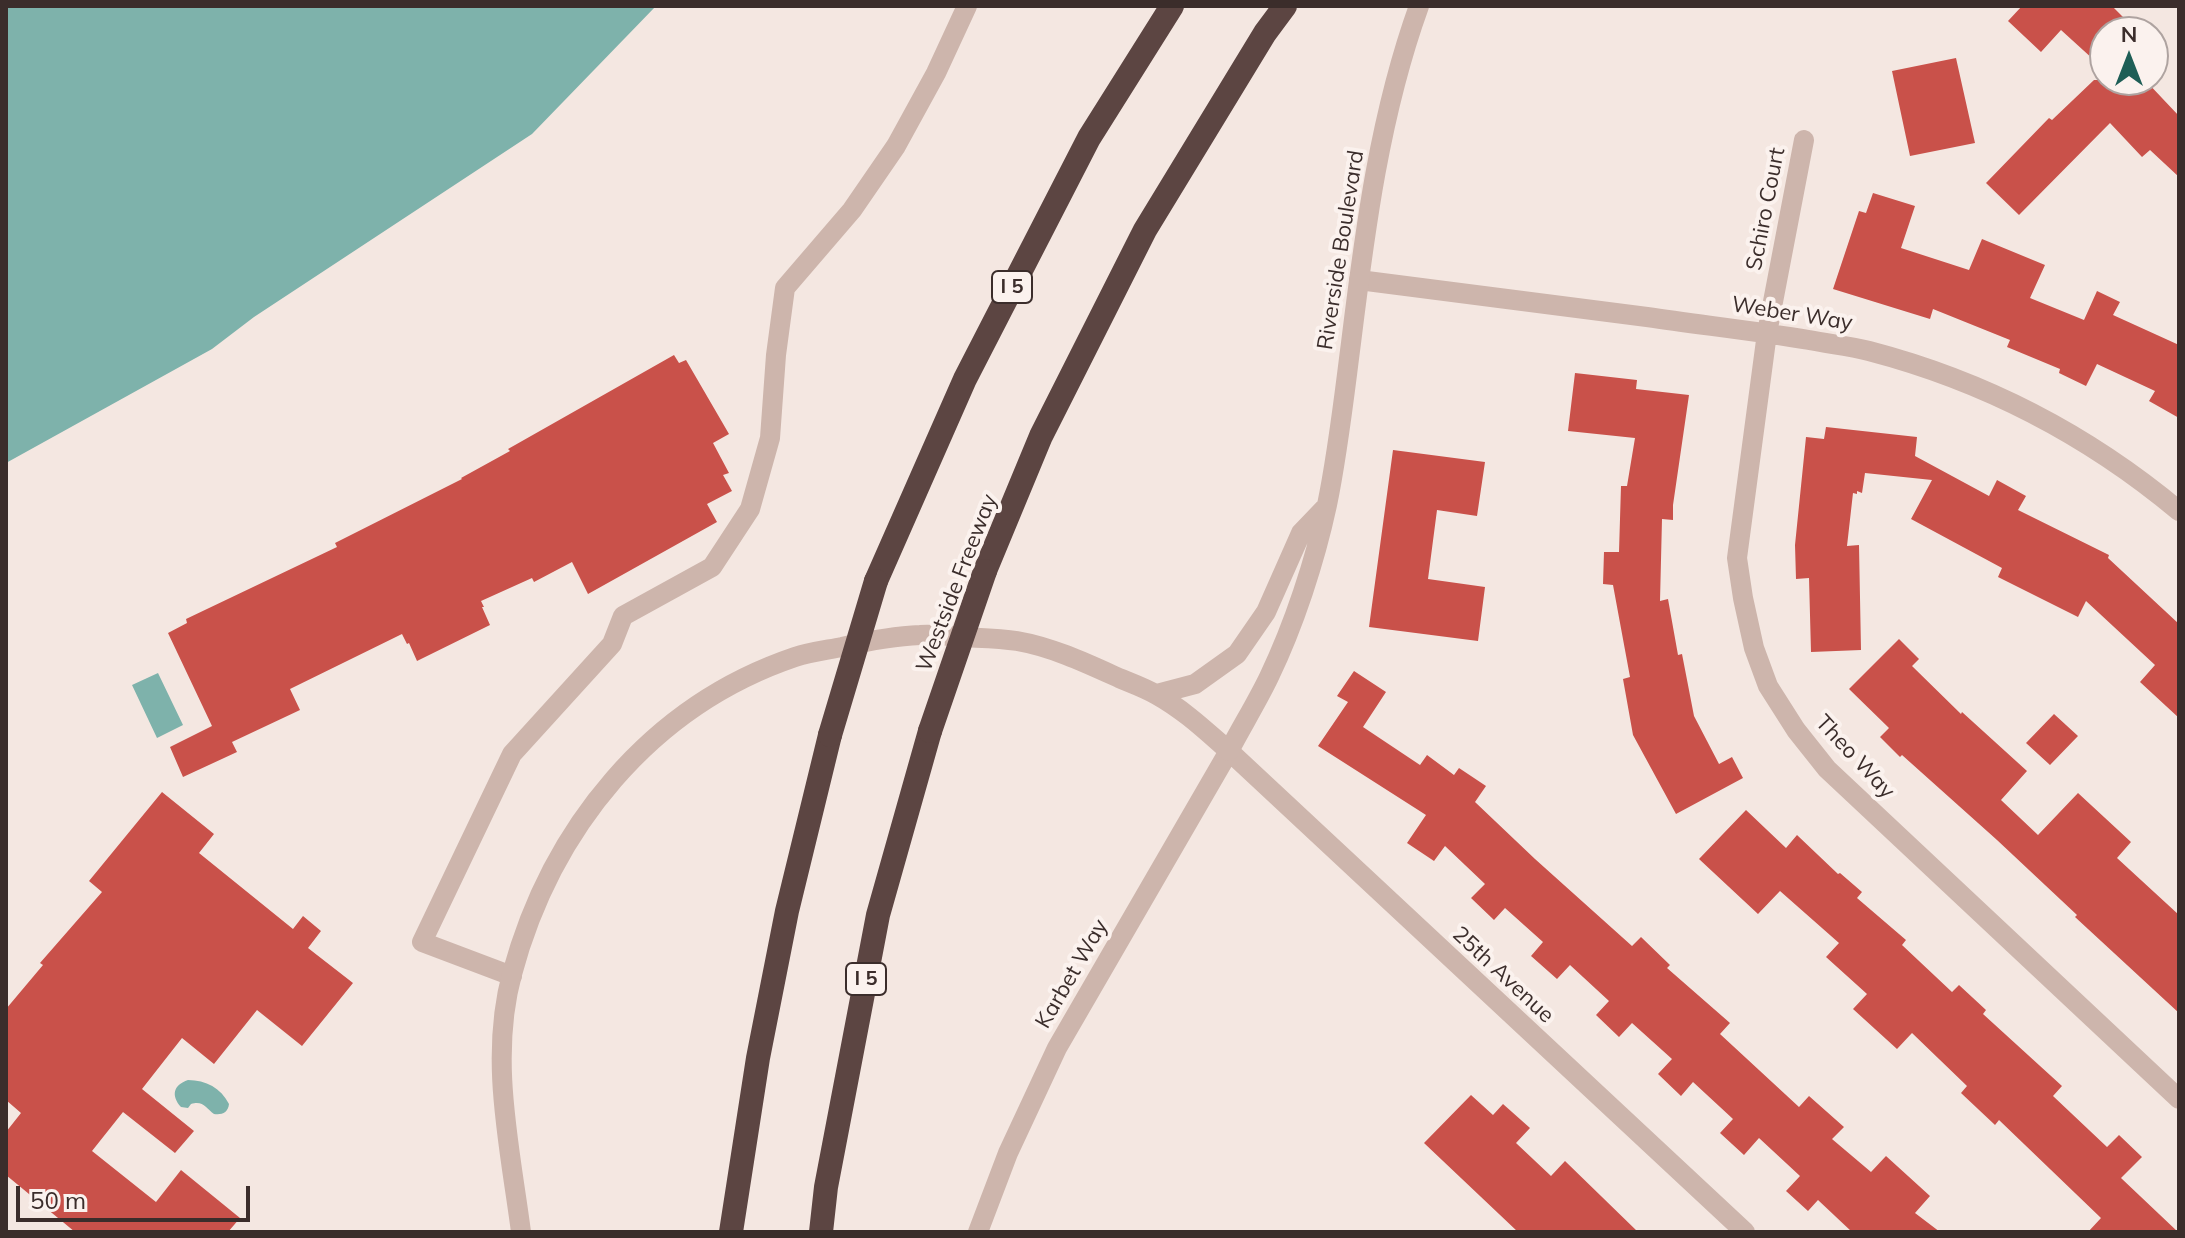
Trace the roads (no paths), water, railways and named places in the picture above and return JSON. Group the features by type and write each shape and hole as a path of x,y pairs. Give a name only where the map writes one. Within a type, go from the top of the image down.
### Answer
{"highway":[{"name":"I 5","path":"731,1232 758,1058 787,911 830,735 876,581 965,379 1082,152 1172,6"},
{"name":"Westside Freeway","path":"821,1232 826,1187 878,915 930,731 985,571 1041,436 1145,230 1265,33 1285,6"}],"street":[{"path":"512,976 422,942 512,754 612,644 623,616 712,567 750,509 770,438 785,288 852,210 896,146 936,73 967,6"},
{"name":"Riverside Boulevard","path":"1229,751 1270,675 1300,598 1327,506 1383,129 1402,54 1419,6"},
{"name":"Schiro Court","path":"1767,333 1804,140"},
{"name":"Weber Way","path":"1359,280 1767,333 1867,350 1983,389 2056,425 2102,453 2179,511"},
{"name":"Theo Way","path":"1767,333 1737,558 1754,648 1768,686 1796,730 1827,769 2179,1099"},
{"path":"1157,694 1195,684 1237,654 1266,612 1301,533 1327,506"},
{"path":"521,1232 501,1059 505,1011 524,934 548,876 582,819 609,783 669,726 698,705 756,673 796,657 879,639 921,635 1015,640 1051,649 1157,694 1194,720 1229,751"},
{"name":"Karbet Way","path":"978,1232 1008,1153 1057,1048 1229,751"},
{"name":"25th Avenue","path":"1229,751 1745,1232"}],"water":[{"path":"6,6 656,6 532,134 254,317 212,349 6,463"},
{"path":"158,673 183,725 157,738 132,685"},
{"path":"188,1080 207,1083 217,1089 229,1104 226,1111 214,1114 199,1103 191,1104 188,1108 181,1107 175,1091"}]}
